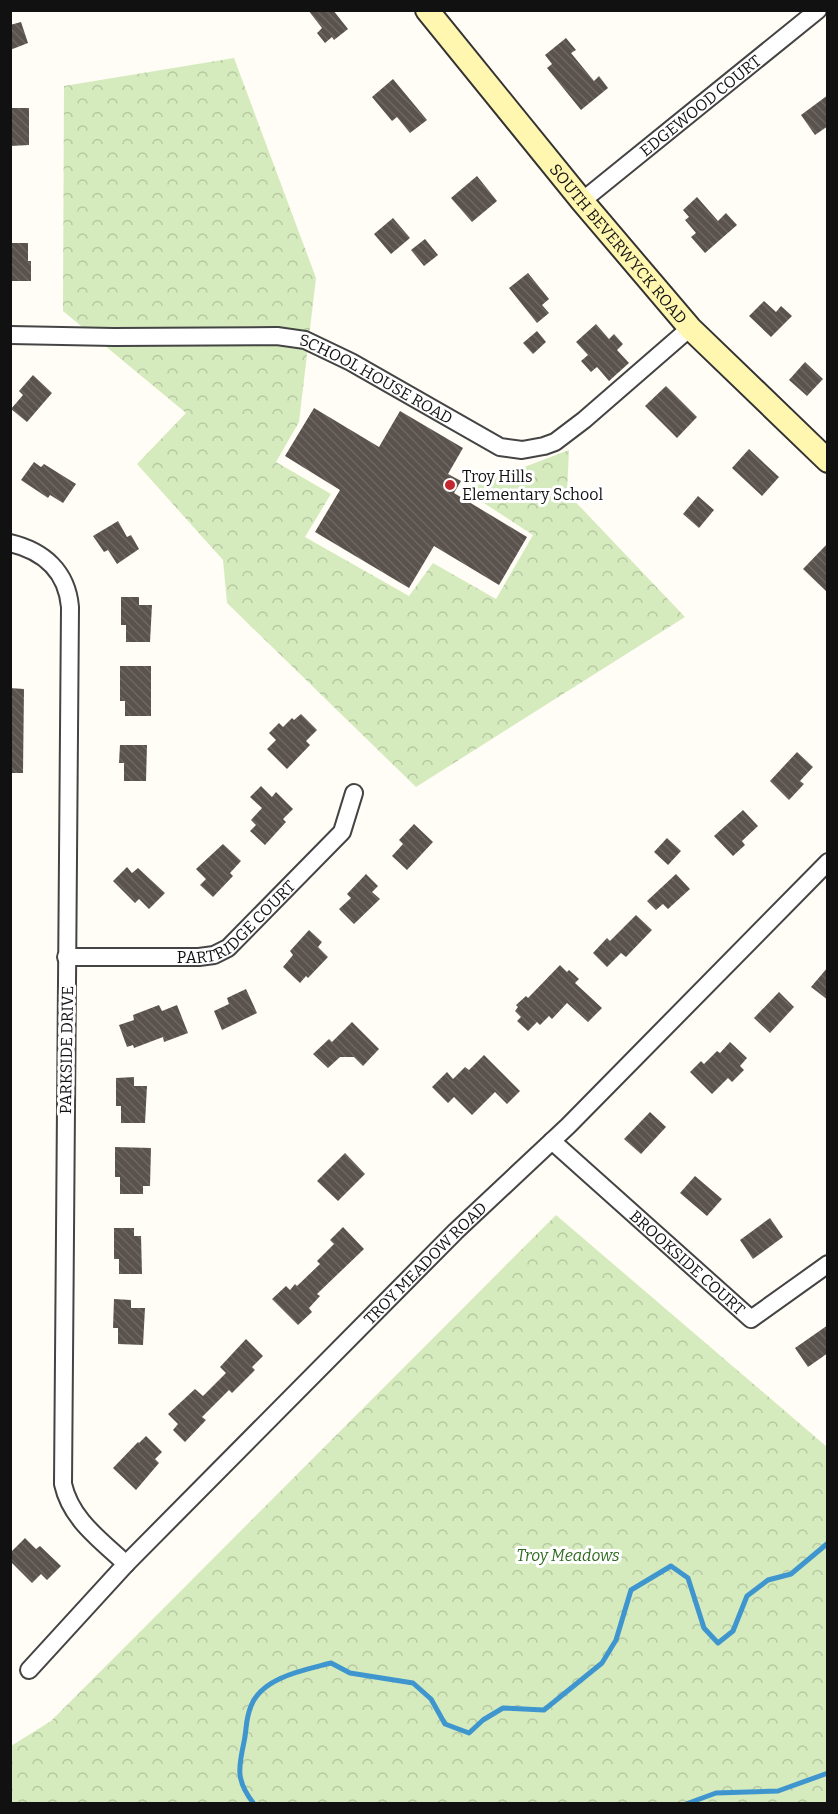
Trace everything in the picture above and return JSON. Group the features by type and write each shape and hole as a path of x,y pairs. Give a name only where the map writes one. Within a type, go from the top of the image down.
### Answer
{"main road":[{"name":"SOUTH BEVERWYCK ROAD","path":"427,10 582,201 690,328 828,461"}],"street":[{"name":"EDGEWOOD COURT","path":"582,201 818,10"},
{"name":"SCHOOL HOUSE ROAD","path":"10,335 114,338 277,336 304,340 351,362 500,447 522,450 555,442 584,420 690,328"},
{"name":"PARKSIDE DRIVE","path":"10,543 26,547 46,558 66,585 69,596 63,1484 65,1495 75,1515 126,1564"},
{"name":"PARTRIDGE COURT","path":"66,957 199,957 214,955 228,948 342,832 354,793"},
{"name":"TROY MEADOW ROAD","path":"29,1670 126,1564 456,1231 552,1141 828,862"},
{"name":"BROOKSIDE COURT","path":"552,1141 751,1319 828,1264"}],"green space":[{"path":"234,58 316,278 299,422 276,462 331,494 305,537 409,596 433,563 496,599 533,535 464,490 569,450 567,493 685,617 416,787 227,603 223,560 137,464 186,413 63,311 64,86"},
{"name":"Troy Meadows","path":"556,1215 827,1447 827,1803 11,1803 11,1746 51,1721"}],"building":[{"path":"308,10 333,10 348,29 334,40 332,37 325,43 317,33 322,28"},
{"path":"21,22 28,43 10,50 10,25"},
{"path":"566,38 576,50 571,53 594,81 599,76 608,88 581,110 547,68 552,64 545,55"},
{"path":"393,79 427,120 410,133 397,117 392,121 372,97"},
{"path":"828,95 828,126 815,135 801,115"},
{"path":"10,108 29,108 29,145 10,146"},
{"path":"477,176 497,201 472,222 451,198"},
{"path":"697,197 718,221 726,213 737,225 705,253 691,237 696,233 685,220 689,217 683,210"},
{"path":"393,218 410,238 391,254 374,234"},
{"path":"425,239 438,255 424,266 411,250"},
{"path":"10,243 28,243 31,281 10,281"},
{"path":"528,273 549,299 542,305 549,313 537,323 509,288"},
{"path":"764,301 776,312 781,306 792,316 771,337 749,316"},
{"path":"596,324 609,339 614,334 623,344 617,350 629,363 609,381 597,367 591,372 581,361 588,355 576,342"},
{"path":"537,331 546,342 533,354 523,343"},
{"path":"805,362 823,379 807,396 789,380"},
{"path":"33,375 52,393 27,422 11,409 23,395 19,391"},
{"path":"666,386 697,417 677,438 645,406"},
{"path":"314,408 379,447 400,411 463,448 448,474 461,481 454,493 527,537 499,585 434,546 409,588 315,532 340,490 285,456"},
{"path":"749,449 779,477 762,496 732,468"},
{"path":"34,462 41,467 44,464 76,484 63,503 50,495 48,498 21,480"},
{"path":"698,496 714,510 699,528 683,514"},
{"path":"118,521 127,537 131,535 139,549 117,564 108,550 104,552 93,536"},
{"path":"828,543 828,593 803,569"},
{"path":"121,597 139,597 139,605 152,605 150,642 126,642 126,625 121,625"},
{"path":"120,666 151,666 151,716 125,716 125,701 120,701"},
{"path":"10,688 24,689 23,773 10,773"},
{"path":"301,714 317,730 306,741 310,745 287,769 267,749 276,740 269,733 279,723 283,727 292,718 294,720"},
{"path":"120,745 147,745 146,781 124,781 124,763 119,763"},
{"path":"797,752 813,767 800,781 804,784 789,800 770,781"},
{"path":"261,786 272,797 276,792 293,809 283,819 286,822 265,845 250,831 256,825 251,820 262,808 250,797"},
{"path":"743,810 758,826 742,841 745,845 733,856 714,836"},
{"path":"414,824 433,842 407,870 392,856 403,844 399,840"},
{"path":"667,838 681,851 668,865 654,852"},
{"path":"223,844 241,861 230,873 233,876 213,897 200,885 206,879 196,869"},
{"path":"127,867 132,873 138,868 165,893 149,909 139,899 135,903 113,881"},
{"path":"366,874 378,886 372,892 380,899 354,924 339,909 351,898 347,894"},
{"path":"676,874 690,889 668,909 663,904 656,910 647,901"},
{"path":"636,915 652,930 626,957 621,953 607,967 593,953 607,938 610,941"},
{"path":"309,930 322,942 318,947 328,957 300,983 283,967 293,955 290,951"},
{"path":"560,965 579,979 575,983 602,1008 588,1022 567,1003 552,1019 549,1016 540,1025 537,1022 528,1031 517,1021 521,1017 515,1011 518,1007 516,1005 526,996 528,998"},
{"path":"828,967 828,1000 811,987"},
{"path":"246,989 257,1013 222,1030 214,1011 229,1004 227,998"},
{"path":"779,992 794,1007 770,1033 754,1018"},
{"path":"159,1005 162,1011 177,1005 188,1033 164,1042 163,1037 134,1048 133,1045 127,1047 119,1025 134,1020 133,1015"},
{"path":"352,1022 379,1049 363,1066 354,1057 340,1057 328,1068 313,1054 329,1039 332,1042"},
{"path":"730,1042 747,1058 740,1066 744,1070 732,1082 728,1078 712,1094 690,1072 701,1061 704,1064 717,1051 720,1053"},
{"path":"484,1055 520,1091 507,1104 495,1092 472,1115 454,1097 448,1103 432,1087 447,1072 453,1079 465,1067 469,1070"},
{"path":"134,1077 134,1086 147,1086 145,1123 121,1123 121,1106 116,1106 116,1078"},
{"path":"650,1112 666,1127 641,1154 624,1139"},
{"path":"115,1147 151,1148 150,1186 143,1186 143,1194 120,1194 120,1177 115,1177"},
{"path":"345,1153 365,1174 338,1201 317,1181"},
{"path":"695,1176 722,1199 707,1216 680,1193"},
{"path":"770,1218 783,1237 753,1259 740,1240"},
{"path":"343,1227 364,1249 317,1294 320,1296 309,1308 312,1312 298,1325 272,1299 286,1286 290,1290 295,1284 297,1286 320,1264 317,1261 334,1244 330,1240"},
{"path":"114,1228 134,1228 134,1236 141,1236 142,1274 119,1274 119,1259 114,1259"},
{"path":"114,1299 131,1300 131,1308 145,1308 143,1345 118,1344 118,1328 113,1328"},
{"path":"828,1325 828,1353 808,1367 795,1348"},
{"path":"246,1339 263,1356 252,1367 255,1370 232,1393 229,1390 202,1417 206,1420 185,1442 173,1430 178,1424 168,1414 195,1389 203,1396 226,1373 220,1367"},
{"path":"146,1436 162,1452 155,1459 159,1463 136,1490 113,1468"},
{"path":"25,1538 36,1549 40,1546 61,1566 47,1580 41,1574 32,1583 10,1561 10,1553"}],"waterway":[{"path":"254,1804 241,1781 240,1760 251,1706 264,1688 274,1681 331,1663 350,1673 413,1683 431,1699 445,1724 469,1733 483,1720 503,1708 544,1710 602,1663 616,1640 631,1590 671,1566 688,1578 704,1628 718,1643 733,1631 747,1596 768,1580 791,1574 828,1543"},
{"path":"686,1804 716,1793 778,1791 828,1773"}],"place":[{"name":"Troy Hills Elementary School","path":"450,485"}]}
